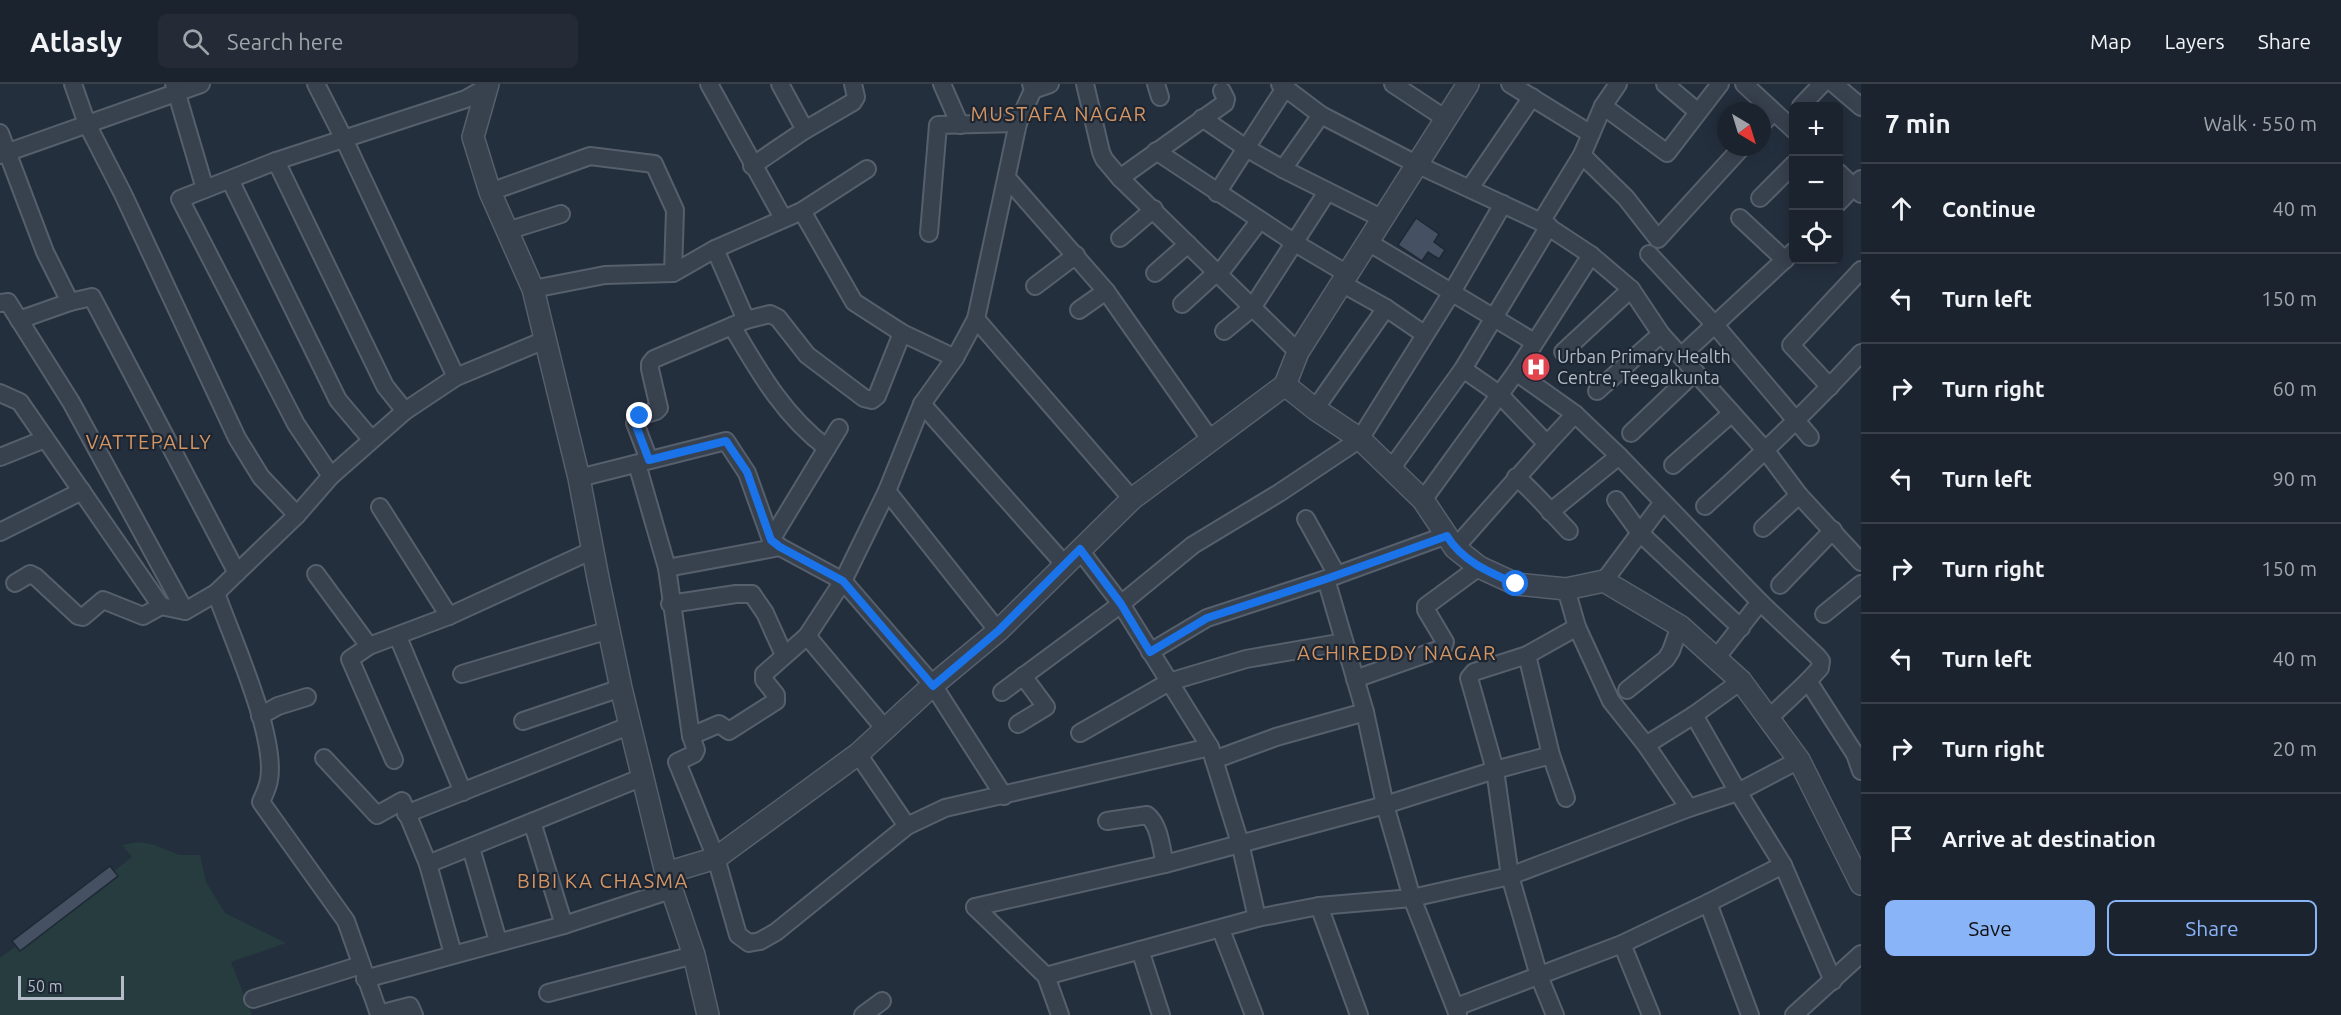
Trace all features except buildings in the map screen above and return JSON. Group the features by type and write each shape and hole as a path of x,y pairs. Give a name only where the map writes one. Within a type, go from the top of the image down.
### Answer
{"street":[{"path":"73,84 87,124 123,194 237,438 261,477 297,515"},
{"path":"4,154 176,88 201,84"},
{"path":"316,84 456,377"},
{"path":"709,84 752,166 783,218"},
{"path":"780,84 805,130"},
{"path":"752,166 805,130 853,102 856,97 854,84"},
{"path":"942,84 960,125"},
{"path":"691,736 719,724 729,731 776,701 776,695 763,677 764,674 807,636 843,581 887,490 922,404 955,358 976,319 1018,123 1032,87 1050,84"},
{"path":"1084,84 1104,159 1120,178 1298,352"},
{"path":"1393,84 1446,118"},
{"path":"253,999 363,972 453,954 564,925 669,882 716,858 858,754 998,631 1132,500 1284,385 1298,352 1346,280 1416,164 1468,84"},
{"path":"1510,84 1592,134"},
{"path":"1665,84 1698,112"},
{"path":"1391,469 1463,369 1494,317 1582,155 1608,91 1667,153 1720,84"},
{"path":"1744,84 1756,102"},
{"path":"1805,102 1822,84"},
{"path":"1834,84 1861,107"},
{"path":"331,476 296,424 180,199 465,91 488,86 473,137 490,192 532,290 579,478 621,688 642,777 669,882 694,955 708,1015"},
{"path":"1217,193 1283,86 1321,115 1416,164 1545,224 1591,255 1631,289 1661,334 1766,451 1799,495 1861,562"},
{"path":"176,88 205,189"},
{"path":"1120,178 1225,103 1226,99 1222,91"},
{"path":"1470,188 1532,97"},
{"path":"1283,169 1321,115"},
{"path":"1202,118 1246,148 1283,169 1383,219"},
{"path":"1771,119 1789,123"},
{"path":"929,233 938,125 1018,123"},
{"path":"0,134 4,154 45,252 70,302"},
{"path":"1156,151 1295,243 1424,334"},
{"path":"1582,155 1626,198 1658,239 1734,156"},
{"path":"490,192 590,156 654,164 675,210 673,273"},
{"path":"276,161 385,386 405,411"},
{"path":"532,290 605,275 673,273 715,249 802,211 867,169"},
{"path":"1760,198 1789,169"},
{"path":"1843,175 1859,187 1843,200"},
{"path":"1008,178 1106,291 1210,439"},
{"path":"230,180 338,400 371,439"},
{"path":"1224,331 1252,308 1326,192"},
{"path":"1002,692 1121,604 1193,545 1279,493 1360,439 1503,204"},
{"path":"1120,238 1154,209"},
{"path":"802,211 854,302 902,333 955,358"},
{"path":"507,231 561,214"},
{"path":"1682,355 1789,255 1740,218"},
{"path":"1182,304 1218,273 1260,220"},
{"path":"1368,242 1534,342"},
{"path":"1155,273 1188,244"},
{"path":"715,249 739,323 766,384 793,419 827,448"},
{"path":"1649,254 1715,325 1810,436"},
{"path":"1035,286 1076,255"},
{"path":"1423,500 1516,372 1591,255"},
{"path":"1830,387 1791,345 1861,270"},
{"path":"1563,352 1631,289"},
{"path":"1079,310 1106,291"},
{"path":"19,320 70,302 92,297 237,573"},
{"path":"0,303 8,302 71,402 185,611"},
{"path":"1315,409 1386,308"},
{"path":"902,333 877,396 870,400 864,398 807,355 778,318 770,314 739,323 663,355 650,364 659,408 640,416 635,423 667,568 670,604 691,736 696,750 694,754 677,762 716,858 738,935 752,944 776,932 907,826 945,808 1212,753 1365,712"},
{"path":"976,319 1132,500"},
{"path":"1597,391 1661,334"},
{"path":"15,583 30,574 36,577 78,616 83,617 103,600 143,616 161,606 185,611 216,593 297,515 331,476 405,411 456,377 545,340"},
{"path":"1705,506 1766,451 1861,353"},
{"path":"1463,369 1499,394 1547,444"},
{"path":"1516,372 1575,414 1821,662 1820,668 1808,681 1768,719"},
{"path":"1631,433 1695,372"},
{"path":"1284,385 1360,439 1423,500 1451,542 1479,567 1516,584 1566,589 1604,581 1663,502"},
{"path":"0,393 20,402 161,606"},
{"path":"922,404 1065,565"},
{"path":"1673,465 1732,413"},
{"path":"1150,652 1207,618 1331,577 1451,542 1575,414"},
{"path":"667,568 775,544 839,429"},
{"path":"0,457 45,439"},
{"path":"579,478 726,441 747,472 775,544 843,581 933,686 1004,796"},
{"path":"1550,512 1619,456"},
{"path":"1516,477 1536,493 1550,512 1569,531"},
{"path":"887,490 998,631"},
{"path":"0,532 82,491"},
{"path":"1763,528 1799,495"},
{"path":"1616,500 1640,533 1741,628"},
{"path":"380,507 449,616"},
{"path":"1306,519 1331,577 1344,642 1365,712 1385,805 1412,898 1457,1011 1622,944 1784,865"},
{"path":"1780,585 1833,530"},
{"path":"1848,547 1861,536"},
{"path":"1080,549 1121,604 1212,753 1240,843 1257,918"},
{"path":"394,760 350,659 369,646 449,616 593,550"},
{"path":"1355,679 1443,648 1445,642 1426,610 1426,606 1479,567"},
{"path":"316,574 369,646"},
{"path":"1604,581 1680,626 1741,681 1799,760 1861,884"},
{"path":"1824,614 1861,584"},
{"path":"1566,589 1577,627 1611,700 1646,745 1689,808"},
{"path":"216,593 260,716 269,752 269,780 261,802 346,921 379,1015 410,1006 414,1015"},
{"path":"670,604 736,594 752,594 765,613 784,655"},
{"path":"1717,657 1761,602"},
{"path":"1627,690 1666,659 1680,626"},
{"path":"1555,1015 1539,976 1510,876 1495,770 1469,678 1474,672 1527,655 1577,627"},
{"path":"462,674 609,630"},
{"path":"807,636 885,729"},
{"path":"398,637 463,792"},
{"path":"1080,733 1169,682 1246,659 1344,642"},
{"path":"1527,655 1551,756 1566,798"},
{"path":"1017,724 1046,707 1023,676"},
{"path":"1646,745 1694,715 1741,681"},
{"path":"1808,681 1858,751 1861,771"},
{"path":"523,721 621,688"},
{"path":"260,716 278,706 307,697"},
{"path":"1694,715 1738,792 1784,865 1833,981"},
{"path":"406,814 631,725"},
{"path":"858,754 907,826"},
{"path":"1060,1015 1046,976 975,907 1165,864 1385,805 1495,770 1551,756"},
{"path":"324,758 377,814 402,801 428,864 453,954"},
{"path":"1046,976 1221,930 1257,918 1319,906 1412,898 1510,876 1689,808 1738,792 1799,760"},
{"path":"428,864 642,777"},
{"path":"1107,821 1147,815 1150,817 1156,827 1165,864"},
{"path":"532,822 564,925"},
{"path":"471,848 498,941"},
{"path":"1708,903 1750,1015"},
{"path":"1319,906 1359,1015"},
{"path":"1221,930 1254,1015"},
{"path":"1622,944 1651,1015"},
{"path":"1140,950 1161,1015"},
{"path":"1794,1015 1861,954"},
{"path":"548,993 694,955"},
{"path":"863,1015 882,1001"}],"green space":[{"path":"139,842 155,845 179,855 200,855 206,882 225,913 286,943 231,962 252,1015 0,1015 0,958 16,946 20,951 118,877 114,871 132,857 122,845"}],"place":[{"name":"Urban Primary Health Centre, Teegalkunta","path":"1536,367"}],"district":[{"name":"MUSTAFA NAGAR","path":"1059,114"},
{"name":"VATTEPALLY","path":"149,442"},
{"name":"ACHIREDDY NAGAR","path":"1397,653"},
{"name":"BIBI KA CHASMA","path":"603,881"}],"route":[{"path":"640,416 635,423 649,460 726,441 747,472 771,540 843,581 933,686 998,631 1080,549 1121,604 1150,652 1207,618 1447,536 1455,549 1479,567 1516,584"}]}
